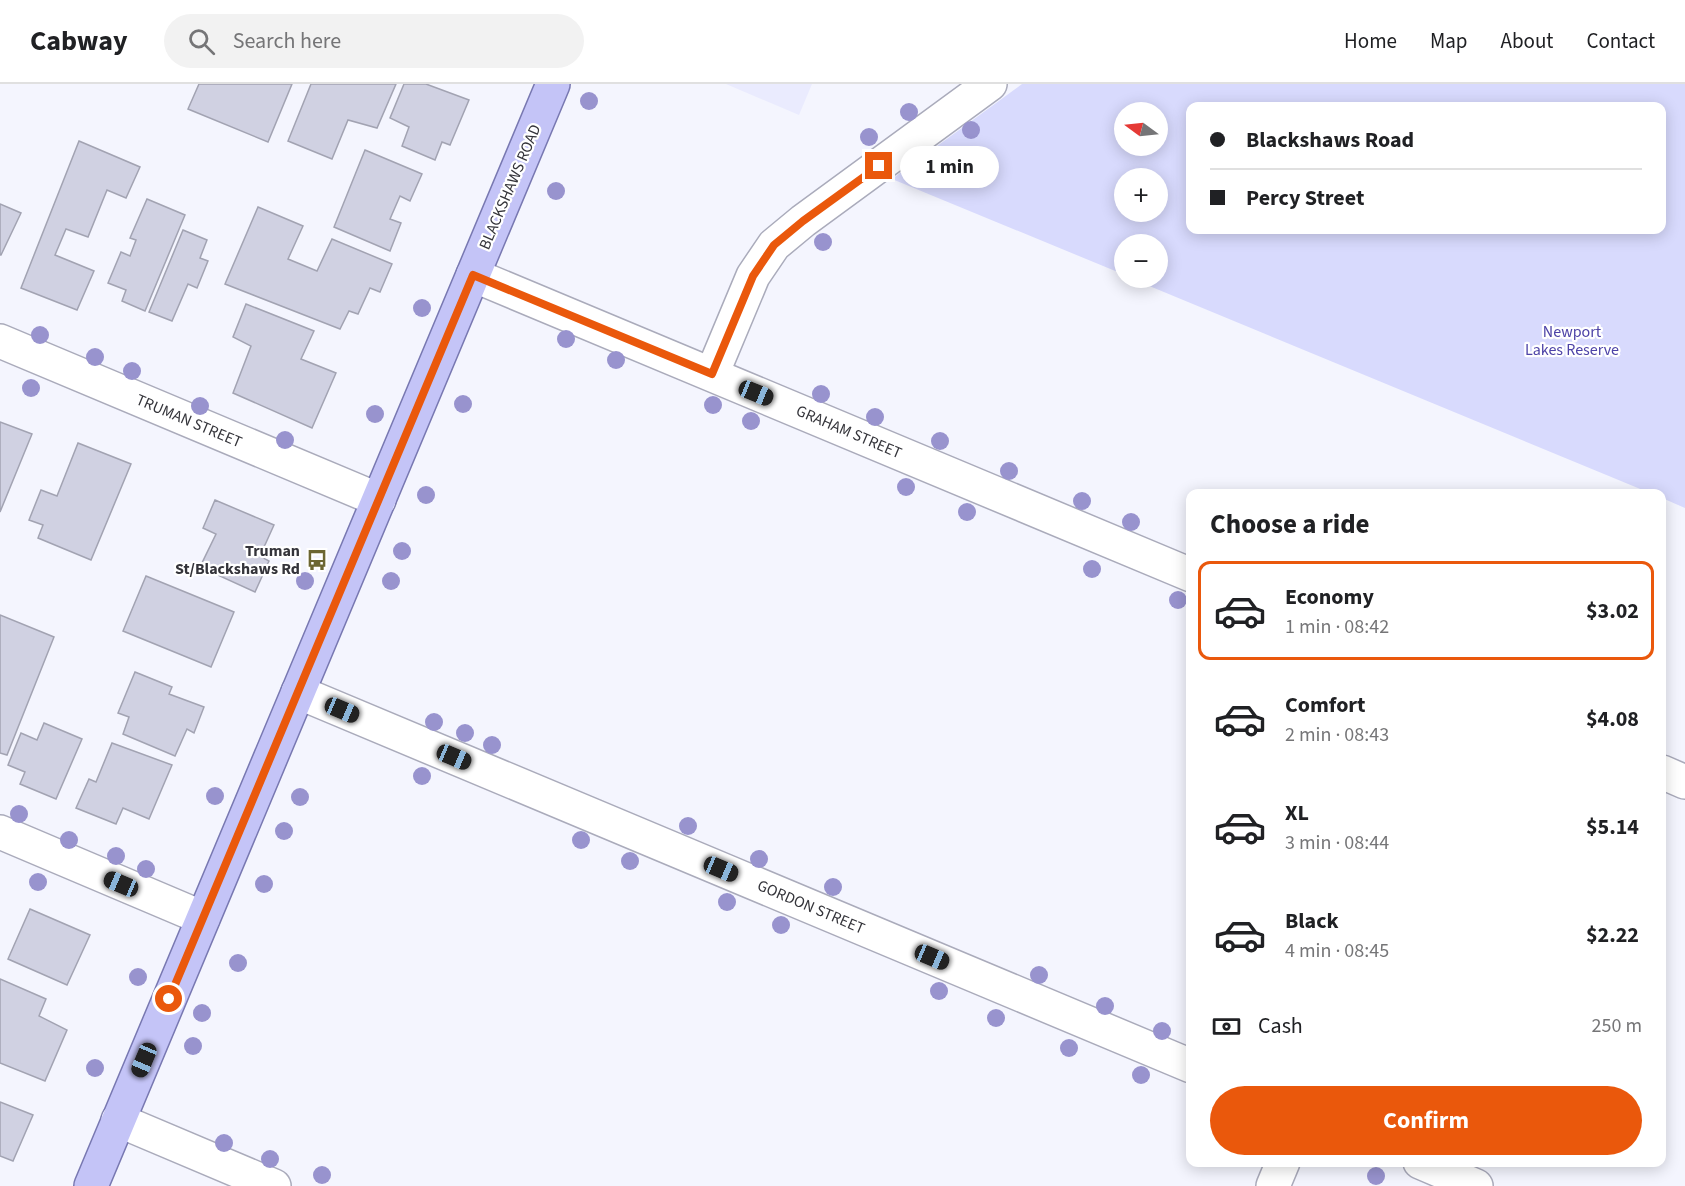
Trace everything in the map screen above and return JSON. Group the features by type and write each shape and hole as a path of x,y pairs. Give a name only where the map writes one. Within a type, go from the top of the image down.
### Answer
{"main road":[{"name":"BLACKSHAWS ROAD","path":"91,1186 553,84"}],"street":[{"path":"712,374 753,276 774,245 803,221 990,84"},
{"name":"GRAHAM STREET","path":"473,275 1186,573"},
{"name":"TRUMAN STREET","path":"0,341 379,500"},
{"name":"GORDON STREET","path":"298,692 1186,1064"},
{"path":"1666,774 1685,782"},
{"path":"0,832 203,918"},
{"path":"118,1120 274,1186"},
{"path":"1273,1186 1280,1167"},
{"path":"1432,1167 1476,1186"}],"shaded area":[{"path":"726,84 812,84 799,115"}],"green space":[{"name":"Newport Lakes Reserve","path":"1022,84 1685,84 1685,508 1666,500 1666,489 1640,489 1154,288 1168,288 1168,234 1114,234 1114,270 892,179"}],"building":[{"path":"199,84 292,84 268,142 188,109"},
{"path":"311,84 396,84 377,128 348,120 332,159 288,141"},
{"path":"404,84 426,84 469,100 450,145 442,142 435,160 402,146 409,127 390,118"},
{"path":"79,141 140,167 126,198 107,190 88,237 66,229 55,255 94,271 77,310 21,288"},
{"path":"365,150 422,174 410,201 400,196 390,219 401,223 390,251 334,227"},
{"path":"147,199 185,215 145,311 122,301 126,290 108,283 121,252 130,256 136,240 130,238"},
{"path":"0,204 21,213 1,255 0,255"},
{"path":"258,207 303,226 288,259 317,271 332,239 392,264 380,292 370,288 358,314 349,311 340,329 225,284"},
{"path":"183,230 207,240 200,258 208,261 197,288 188,284 172,321 149,312"},
{"path":"246,304 314,331 301,359 336,373 312,428 233,393 251,346 233,337"},
{"path":"0,422 32,434 0,512"},
{"path":"78,443 131,464 91,560 38,538 43,525 29,520 41,490 57,496"},
{"path":"215,500 274,525 260,556 269,561 255,592 200,567 216,534 203,528"},
{"path":"146,576 234,612 211,667 123,631"},
{"path":"0,615 54,637 7,755 0,753"},
{"path":"135,672 172,687 169,694 204,707 194,733 187,729 175,756 123,734 129,717 118,713"},
{"path":"44,723 82,739 56,799 20,784 25,772 8,765 21,733 37,740"},
{"path":"112,743 172,765 149,819 123,808 116,824 76,808 89,779 96,782"},
{"path":"30,909 90,935 67,985 8,959"},
{"path":"0,979 46,999 39,1016 67,1030 45,1081 0,1063"},
{"path":"0,1102 33,1115 13,1161 0,1156"}],"place":[{"name":"Truman St/Blackshaws Rd","path":"317,560"}],"route":[{"path":"169,999 473,275 712,374 753,276 774,245 879,166"}]}
